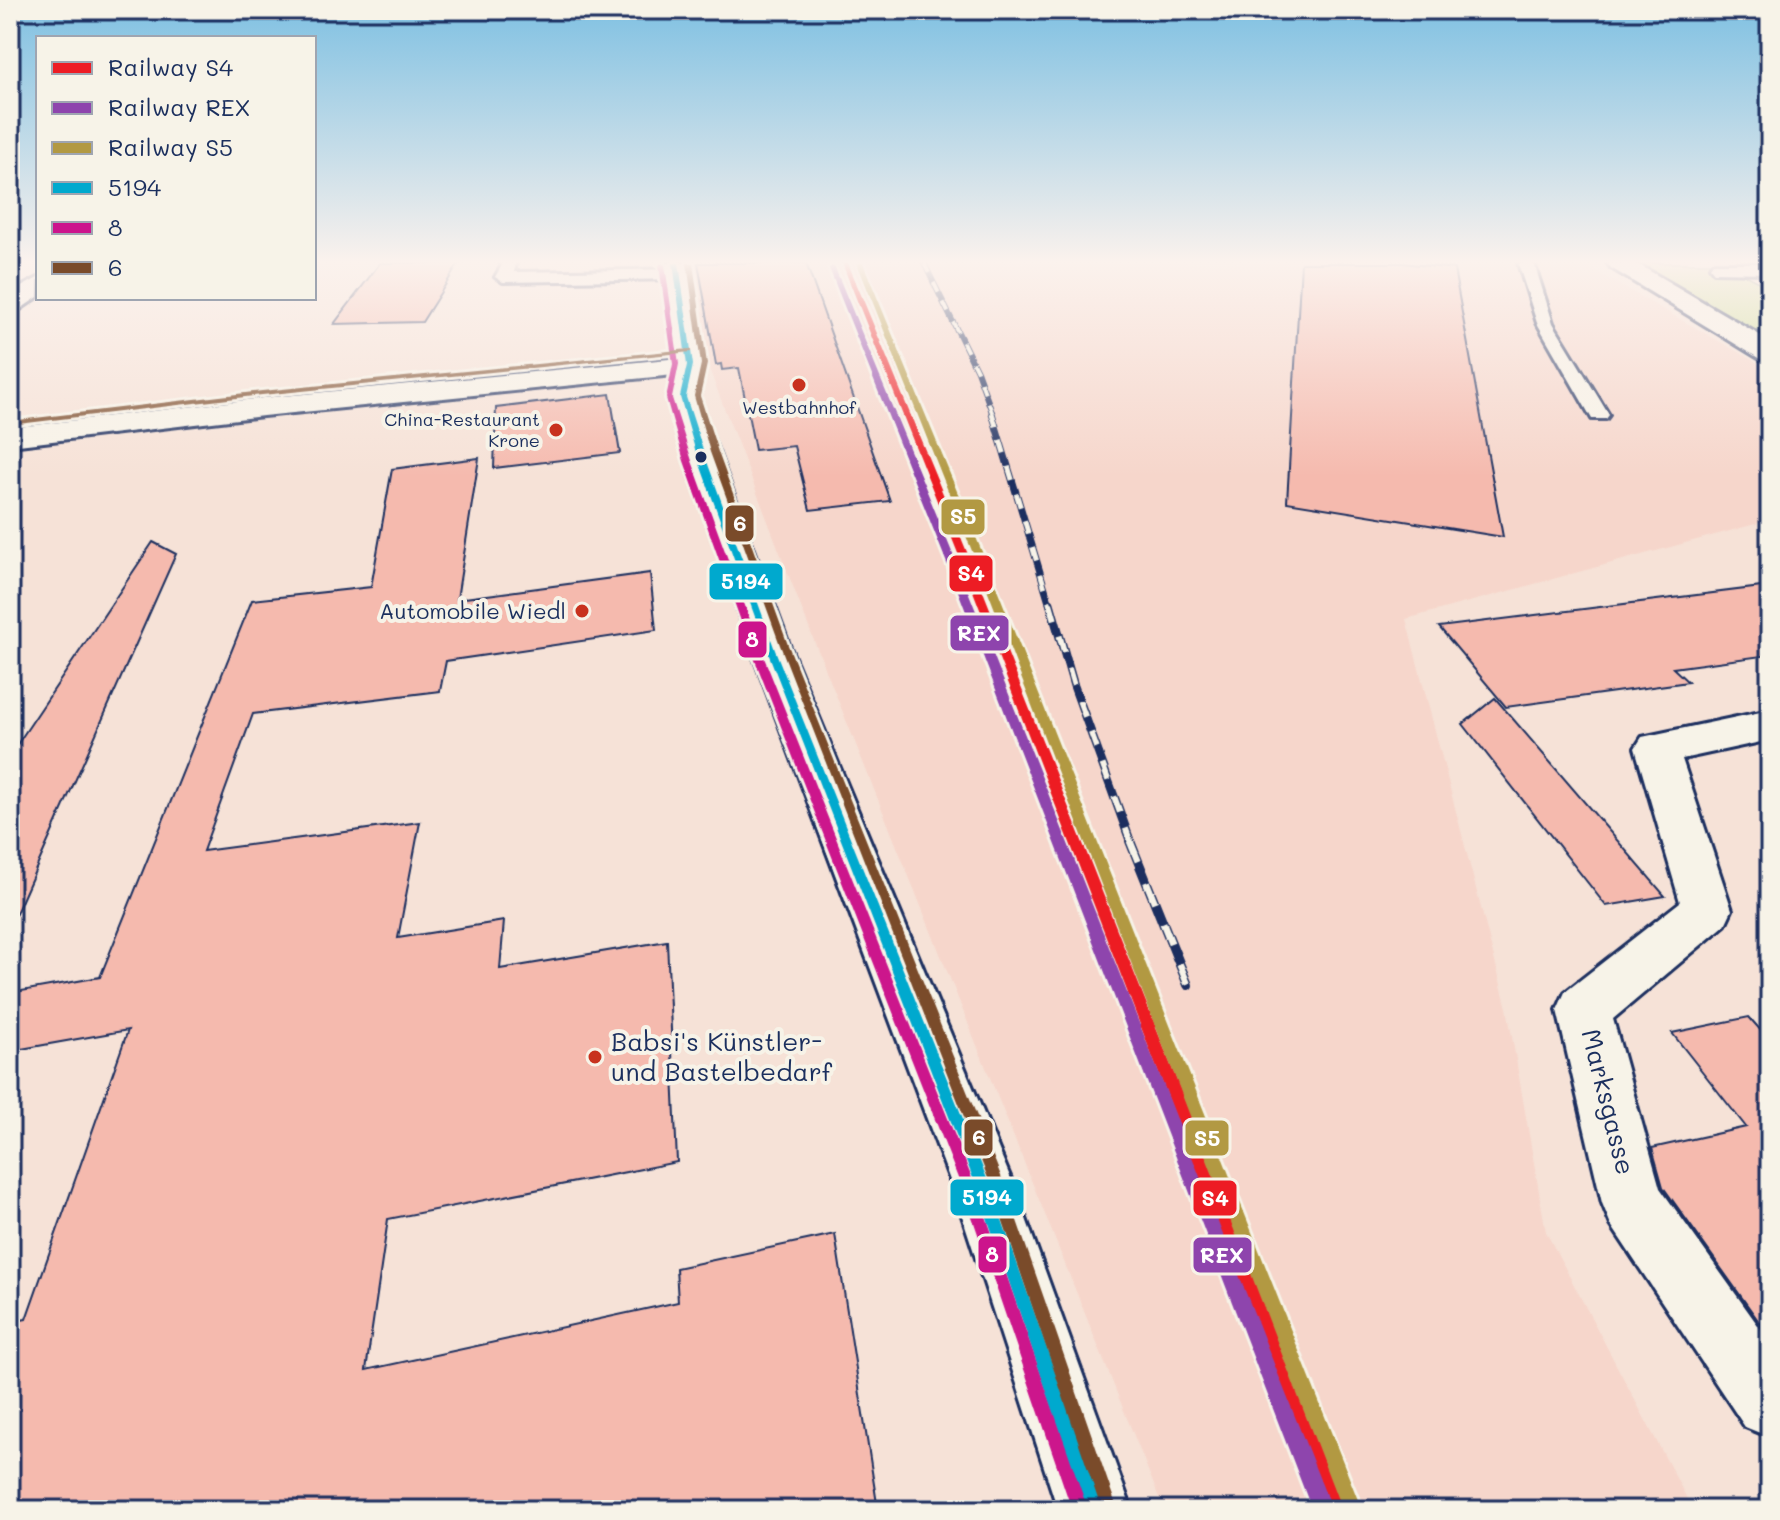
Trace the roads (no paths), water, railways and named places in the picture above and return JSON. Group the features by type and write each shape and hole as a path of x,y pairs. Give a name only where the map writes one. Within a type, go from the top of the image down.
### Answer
{"main road":[{"path":"686,334 690,365 683,397 701,456 771,650 985,1191 1095,1510"},
{"path":"1738,334 1770,353"},
{"path":"10,437 263,407 690,365"},
{"name":"Marksgasse","path":"1770,725 1657,748 1707,910 1584,1010 1633,1203 1770,1402"}],"lane":[{"path":"1551,334 1599,415"}],"railway":[{"path":"959,334 993,415"},
{"path":"992,413 1050,605"},
{"path":"1050,603 1074,686 1131,843"},
{"path":"1130,841 1188,985"}],"rail line":[{"name":"REX","path":"859,334 963,591 1322,1510"},
{"name":"S4","path":"874,334 976,586 1337,1510"},
{"name":"S5","path":"889,334 989,581 1350,1505"}],"place":[{"name":"Westbahnhof","path":"799,385"},
{"name":"China-Restaurant Krone","path":"556,430"},
{"name":"Automobile Wiedl","path":"582,611"},
{"name":"Babsi's Künstler- und Bastelbedarf","path":"595,1057"}]}
